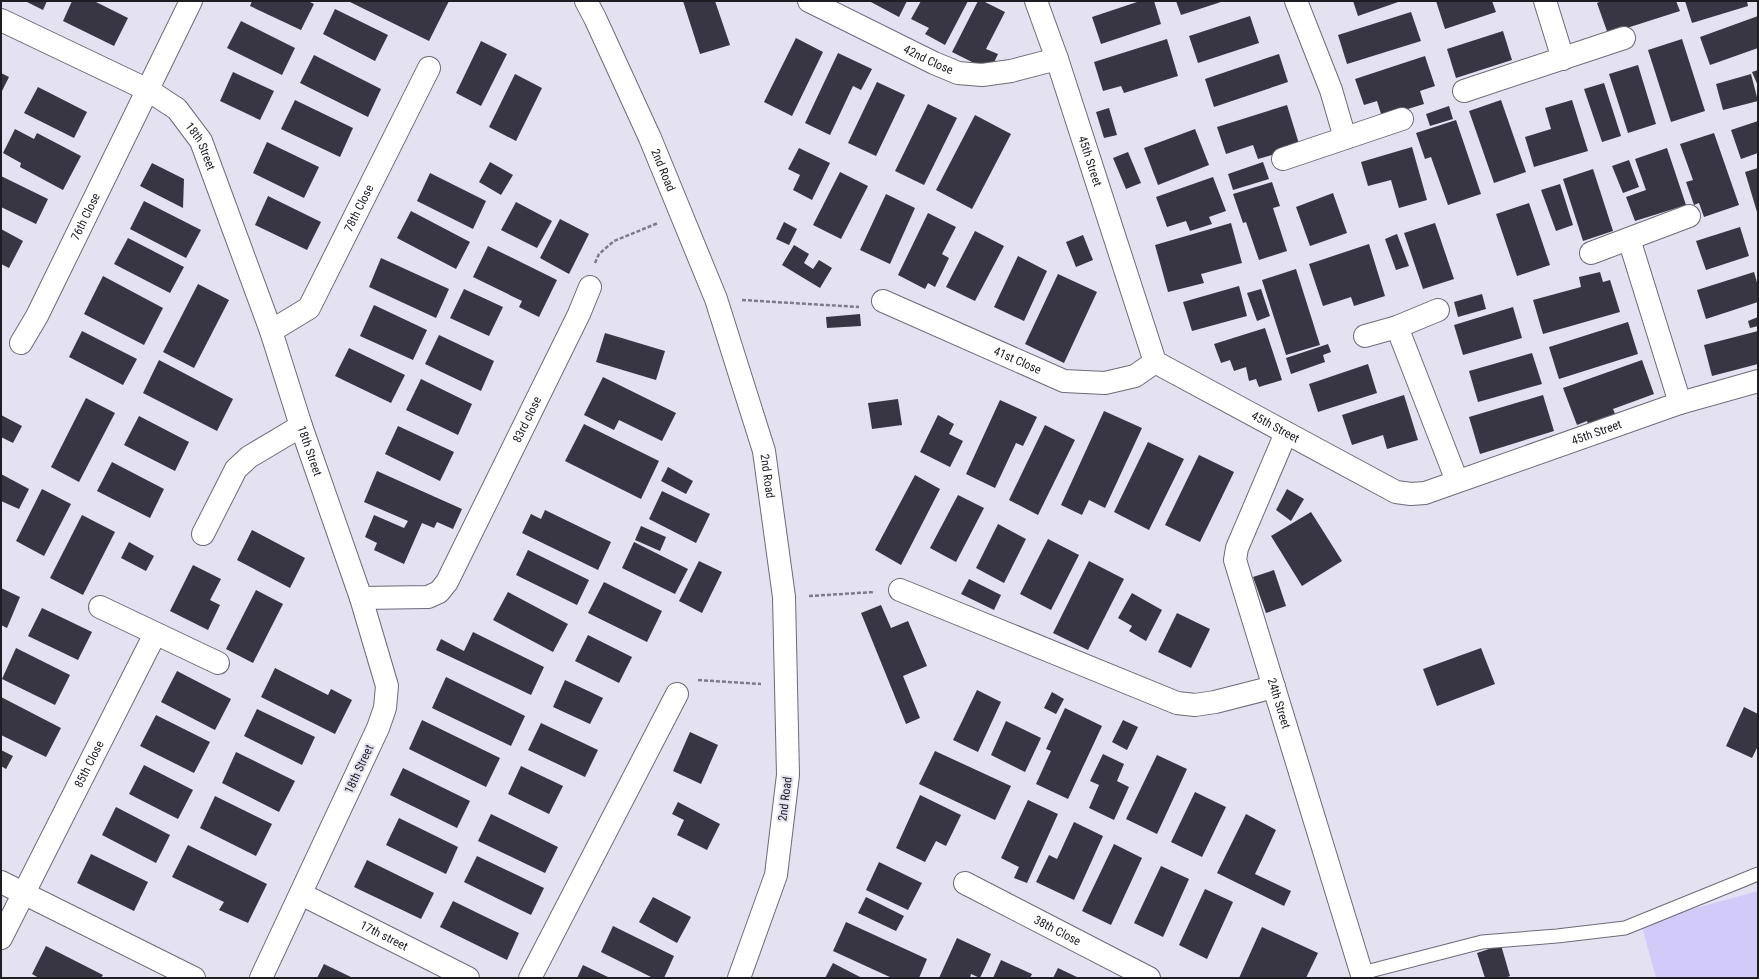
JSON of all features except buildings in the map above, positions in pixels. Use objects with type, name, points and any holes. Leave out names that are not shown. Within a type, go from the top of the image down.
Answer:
[{"type":"street","name":"76th Close","points":[[21,343],[40,309],[191,1]]},
{"type":"street","name":"2nd Road","points":[[586,1],[650,138],[716,299],[764,451],[784,597],[788,775],[776,875],[740,978]]},
{"type":"street","name":"42nd Close","points":[[809,1],[934,63],[958,73],[982,75],[1011,71],[1057,59]]},
{"type":"street","name":"45th Street","points":[[1036,1],[1057,59],[1155,362],[1396,492],[1411,494],[1425,493],[1680,403],[1758,381]]},
{"type":"street","points":[[1296,1],[1331,90],[1345,138]]},
{"type":"street","points":[[1545,1],[1563,59]]},
{"type":"street","name":"18th Street","points":[[1,20],[148,90],[177,109],[201,141],[271,330],[301,426],[361,598],[387,686],[385,708],[378,728],[262,978]]},
{"type":"street","points":[[1464,91],[1624,38]]},
{"type":"street","name":"78th Close","points":[[271,330],[309,308],[429,68]]},
{"type":"street","points":[[1283,159],[1402,119]]},
{"type":"street","points":[[1591,253],[1689,216]]},
{"type":"street","points":[[1629,239],[1680,403]]},
{"type":"street","name":"83rd close","points":[[361,598],[428,597],[438,592],[447,582],[575,321],[590,287]]},
{"type":"street","name":"41st Close","points":[[882,300],[1064,381],[1105,383],[1135,376],[1155,362]]},
{"type":"street","points":[[1365,336],[1397,327],[1438,310]]},
{"type":"street","points":[[1397,327],[1457,481]]},
{"type":"street","points":[[203,534],[236,469],[249,457],[301,426]]},
{"type":"street","name":"24th Street","points":[[1286,433],[1236,548],[1235,560],[1363,976]]},
{"type":"street","points":[[900,590],[1177,704],[1195,705],[1215,702],[1274,688]]},
{"type":"street","points":[[100,607],[218,663]]},
{"type":"street","name":"85th Close","points":[[1,938],[155,634]]},
{"type":"street","points":[[530,978],[677,694]]},
{"type":"street","points":[[1,882],[194,978]]},
{"type":"street","name":"38th Close","points":[[965,883],[1149,978]]},
{"type":"street","name":"17th street","points":[[301,894],[468,978]]},
{"type":"lane","points":[[1363,976],[1482,942],[1625,928],[1758,874]]},
{"type":"path","points":[[590,287],[593,268],[599,254],[614,242],[681,213]]},
{"type":"path","points":[[716,299],[857,307],[882,300]]},
{"type":"path","points":[[784,597],[900,590]]},
{"type":"path","points":[[677,694],[686,683],[693,680],[702,679],[787,686]]},
{"type":"shaded area","points":[[1758,891],[1758,978],[1656,978],[1641,923]]}]
